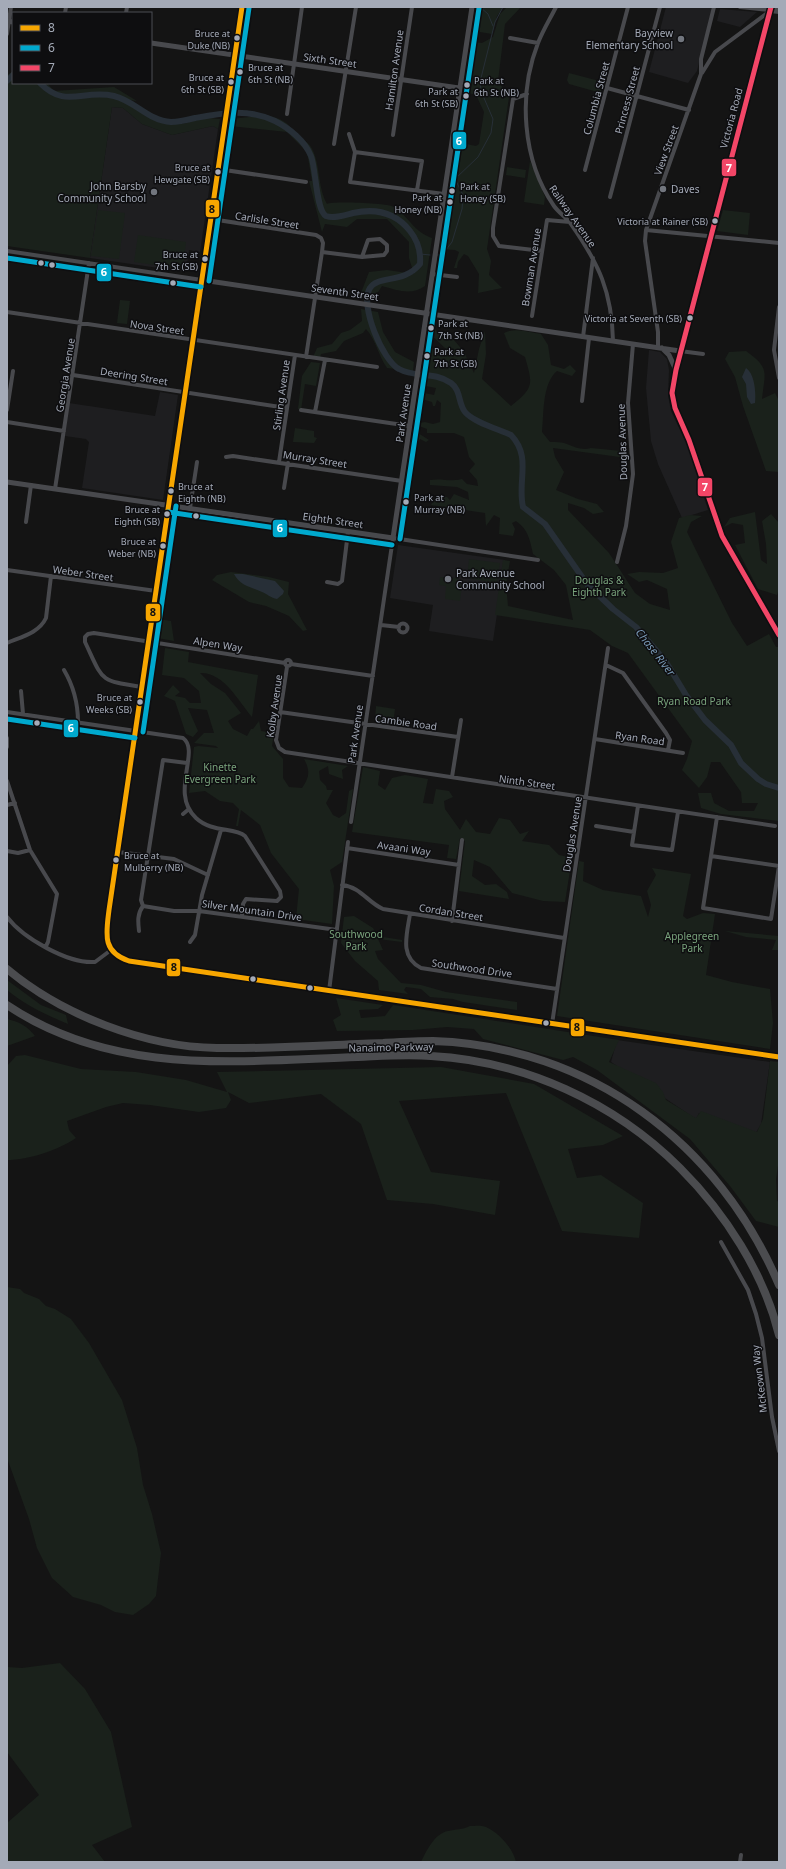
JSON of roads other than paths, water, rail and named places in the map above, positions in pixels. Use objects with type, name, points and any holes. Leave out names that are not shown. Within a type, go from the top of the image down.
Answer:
[{"type":"highway","name":"Nanaimo Parkway","points":[[7,969],[28,987],[67,1009],[101,1023],[164,1042],[216,1048],[432,1041],[484,1046],[515,1052],[578,1074],[646,1113],[706,1167],[733,1202],[752,1233],[779,1286]]},
{"type":"highway","name":"Nanaimo Parkway","points":[[7,1006],[42,1025],[80,1041],[140,1057],[208,1063],[431,1056],[502,1067],[538,1078],[557,1086],[608,1111],[637,1130],[666,1154],[695,1183],[716,1208],[745,1253],[762,1287],[776,1322],[779,1335]]},
{"type":"main road","points":[[770,9],[779,11]]},
{"type":"street","points":[[7,34],[11,7]]},
{"type":"street","points":[[242,7],[107,930],[108,944],[111,950],[118,956],[129,961],[779,1057]]},
{"type":"street","points":[[287,114],[302,7]]},
{"type":"street","points":[[334,144],[356,7]]},
{"type":"street","name":"Hamilton Avenue","points":[[393,135],[412,7]]},
{"type":"street","name":"Park Avenue","points":[[351,822],[472,7]]},
{"type":"street","name":"Railway Avenue","points":[[556,7],[538,43],[527,94],[530,152],[535,169],[543,187],[555,207],[570,222],[593,258],[603,278],[609,299],[613,342]]},
{"type":"street","name":"Columbia Street","points":[[585,170],[628,7]]},
{"type":"street","name":"Princess Street","points":[[610,197],[660,7]]},
{"type":"street","name":"View Street","points":[[660,348],[645,241],[646,230],[701,74],[701,58],[714,7]]},
{"type":"street","points":[[740,7],[770,9]]},
{"type":"street","points":[[701,74],[715,52],[770,9]]},
{"type":"street","name":"Victoria Road","points":[[770,9],[680,351],[672,393],[675,408],[689,440],[722,536],[779,635]]},
{"type":"street","points":[[510,38],[538,43]]},
{"type":"street","name":"Sixth Street","points":[[152,43],[459,88]]},
{"type":"street","points":[[607,88],[689,110]]},
{"type":"street","points":[[527,94],[513,99],[493,228],[495,242],[499,246],[542,251]]},
{"type":"street","points":[[349,134],[355,152],[350,182],[444,194]]},
{"type":"street","points":[[355,152],[422,161],[417,190]]},
{"type":"street","points":[[218,169],[306,182]]},
{"type":"street","name":"Carlisle Street","points":[[210,219],[316,235],[321,238]]},
{"type":"street","name":"Bowman Avenue","points":[[532,316],[547,220],[570,222]]},
{"type":"street","points":[[646,230],[779,243]]},
{"type":"street","name":"Stirling Avenue","points":[[306,357],[322,252],[323,243],[321,238]]},
{"type":"street","points":[[322,252],[362,257],[384,256],[388,251],[387,245],[380,239],[368,240],[362,257]]},
{"type":"street","name":"Seventh Street","points":[[7,251],[680,351]]},
{"type":"street","points":[[583,337],[593,258]]},
{"type":"street","name":"Georgia Avenue","points":[[55,489],[89,263]]},
{"type":"street","points":[[432,274],[457,277]]},
{"type":"street","points":[[779,307],[774,350],[778,360],[779,378]]},
{"type":"street","name":"Nova Street","points":[[7,312],[377,367]]},
{"type":"street","points":[[582,401],[589,338]]},
{"type":"street","name":"Douglas Avenue","points":[[617,562],[626,526],[633,474],[628,403],[633,344]]},
{"type":"street","points":[[660,348],[674,363],[676,370]]},
{"type":"street","points":[[680,351],[703,354]]},
{"type":"street","name":"Stirling Avenue","points":[[279,462],[295,355]]},
{"type":"street","points":[[315,412],[325,360]]},
{"type":"street","points":[[7,410],[14,371]]},
{"type":"street","name":"Deering Street","points":[[73,375],[287,408]]},
{"type":"street","points":[[301,410],[410,426]]},
{"type":"street","points":[[7,422],[64,431]]},
{"type":"street","name":"Murray Street","points":[[226,457],[233,456],[279,462],[402,481]]},
{"type":"street","points":[[190,508],[197,462]]},
{"type":"street","points":[[284,488],[288,464]]},
{"type":"street","name":"Eighth Street","points":[[7,482],[538,560]]},
{"type":"street","points":[[26,522],[31,485]]},
{"type":"street","points":[[327,582],[338,584],[341,581],[348,532]]},
{"type":"street","name":"Weber Street","points":[[7,570],[156,591]]},
{"type":"street","points":[[7,643],[38,630],[43,624],[46,618],[51,576]]},
{"type":"street","points":[[381,625],[399,627]]},
{"type":"street","name":"Alpen Way","points":[[142,687],[111,682],[100,675],[85,637],[88,634],[94,633],[373,676]]},
{"type":"street","name":"Douglas Avenue","points":[[552,1024],[608,648]]},
{"type":"street","name":"Kolby Avenue","points":[[279,748],[276,740],[288,664]]},
{"type":"street","points":[[606,665],[623,673],[666,733],[670,740],[668,750]]},
{"type":"street","points":[[64,670],[75,692],[78,703],[78,722]]},
{"type":"street","points":[[21,691],[23,714]]},
{"type":"street","points":[[7,712],[183,738],[188,741],[190,747],[184,787],[185,799],[189,809],[196,819],[208,826],[221,830],[242,833],[281,894],[280,899],[274,902],[246,899],[243,904],[242,917]]},
{"type":"street","name":"Cambie Road","points":[[280,712],[458,737]]},
{"type":"street","points":[[452,777],[461,720]]},
{"type":"street","points":[[7,738],[7,747]]},
{"type":"street","name":"Ryan Road","points":[[595,739],[683,753]]},
{"type":"street","name":"Ninth Street","points":[[279,748],[285,752],[586,799],[775,826]]},
{"type":"street","points":[[139,931],[139,911],[143,906],[141,900],[163,760],[187,763]]},
{"type":"street","points":[[7,781],[30,850],[56,894],[48,942],[46,946]]},
{"type":"street","points":[[7,805],[15,803]]},
{"type":"street","points":[[638,806],[632,845],[672,850],[678,812]]},
{"type":"street","points":[[183,814],[189,809]]},
{"type":"street","points":[[711,856],[779,866],[771,919],[703,908],[711,856],[718,818]]},
{"type":"street","points":[[596,826],[634,832]]},
{"type":"street","points":[[190,942],[195,935],[208,875],[221,830]]},
{"type":"street","points":[[452,921],[462,840]]},
{"type":"street","points":[[329,991],[348,842]]},
{"type":"street","name":"Avaani Way","points":[[347,848],[459,865]]},
{"type":"street","points":[[7,851],[18,853],[30,850]]},
{"type":"street","points":[[118,852],[174,859],[208,875]]},
{"type":"street","name":"Cordan Street","points":[[342,885],[354,887],[362,892],[376,906],[383,909],[564,938]]},
{"type":"street","name":"Silver Mountain Drive","points":[[143,906],[174,911],[200,911],[337,930]]},
{"type":"street","name":"Southwood Drive","points":[[410,914],[406,952],[409,959],[421,968],[557,989]]},
{"type":"street","points":[[7,917],[20,931],[67,958],[90,962],[99,960],[111,950]]},
{"type":"street","name":"McKeown Way","points":[[721,1242],[748,1290],[756,1314],[762,1338],[772,1418],[779,1451]]},
{"type":"street","points":[[740,1862],[741,1855]]},
{"type":"waterway","points":[[480,7],[488,14],[493,26]]},
{"type":"waterway","points":[[437,255],[442,255],[452,242],[462,209],[463,195],[456,178],[478,157],[491,133],[493,119],[481,91],[480,82],[495,22],[503,7]]},
{"type":"waterway","name":"Chase River","points":[[7,81],[12,76]]},
{"type":"waterway","name":"Chase River","points":[[41,84],[49,91],[66,97],[103,94],[114,96],[129,102],[149,115],[163,121],[180,121],[225,113],[245,113],[265,117],[275,121],[291,131],[305,145],[313,162],[320,206],[326,216],[336,217],[370,211],[385,213],[392,216],[404,225],[417,242],[420,255],[420,264],[407,274],[374,284],[370,288],[367,296],[370,319],[374,332],[386,355],[393,364],[405,372],[445,379],[456,389],[461,405],[469,416],[511,435],[521,452],[523,470],[523,507],[545,524],[587,584],[613,609],[636,627],[666,662],[686,695],[705,720],[731,745],[741,763],[758,779],[766,784],[779,788]]},
{"type":"waterway","points":[[420,254],[430,255]]},
{"type":"place","name":"Bruce at Duke (NB)","points":[[237,38]]},
{"type":"place","name":"Bayview Elementary School","points":[[681,39]]},
{"type":"place","name":"Bruce at 6th St (NB)","points":[[240,72]]},
{"type":"place","name":"Bruce at 6th St (SB)","points":[[231,82]]},
{"type":"place","name":"Park at 6th St (NB)","points":[[467,85]]},
{"type":"place","name":"Park at 6th St (SB)","points":[[466,96]]},
{"type":"place","name":"Bruce at Hewgate (SB)","points":[[218,172]]},
{"type":"place","name":"Daves","points":[[663,189]]},
{"type":"place","name":"Park at Honey (SB)","points":[[452,191]]},
{"type":"place","name":"John Barsby Community School","points":[[154,192]]},
{"type":"place","name":"Park at Honey (NB)","points":[[450,202]]},
{"type":"place","name":"Victoria at Rainer (SB)","points":[[715,221]]},
{"type":"place","name":"Bruce at 7th St (SB)","points":[[205,259]]},
{"type":"place","name":"Victoria at Seventh (SB)","points":[[690,318]]},
{"type":"place","name":"Park at 7th St (NB)","points":[[431,328]]},
{"type":"place","name":"Park at 7th St (SB)","points":[[427,356]]},
{"type":"place","name":"Bruce at Eighth (NB)","points":[[171,491]]},
{"type":"place","name":"Park at Murray (NB)","points":[[406,502]]},
{"type":"place","name":"Bruce at Eighth (SB)","points":[[167,514]]},
{"type":"place","name":"Bruce at Weber (NB)","points":[[163,546]]},
{"type":"place","name":"Park Avenue Community School","points":[[448,579]]},
{"type":"place","name":"Bruce at Weeks (SB)","points":[[140,702]]},
{"type":"place","name":"Bruce at Mulberry (NB)","points":[[116,860]]},
{"type":"park label","name":"Douglas & Eighth Park","points":[[599,586]]},
{"type":"park label","name":"Ryan Road Park","points":[[694,701]]},
{"type":"park label","name":"Kinette Evergreen Park","points":[[220,772]]},
{"type":"park label","name":"Southwood Park","points":[[356,940]]},
{"type":"park label","name":"Applegreen Park","points":[[692,942]]}]
